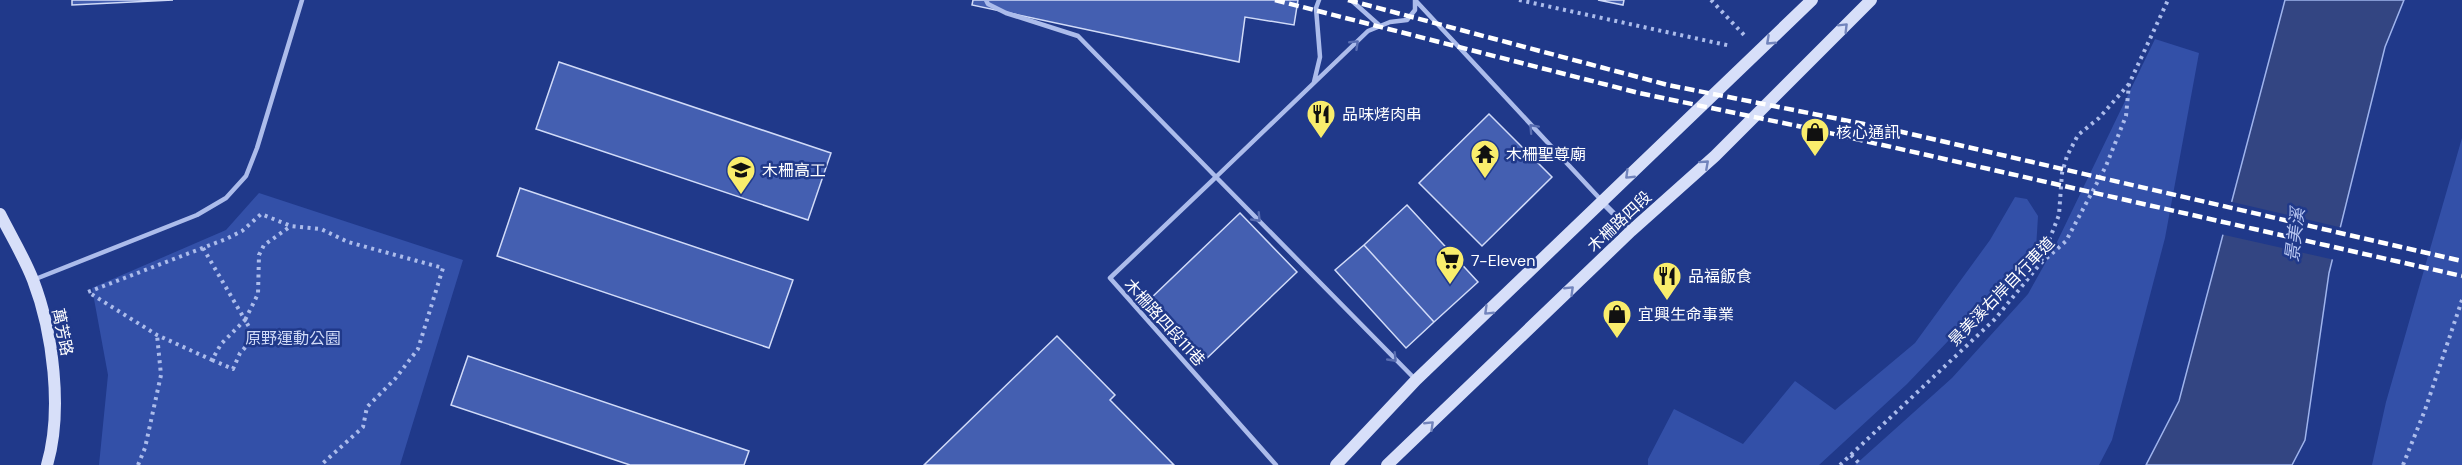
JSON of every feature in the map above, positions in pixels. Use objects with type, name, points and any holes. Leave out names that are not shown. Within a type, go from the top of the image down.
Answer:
[{"type":"main road","name":"木柵路四段","points":[[1336,465],[1416,380],[1812,0]]},
{"type":"main road","name":"木柵路四段","points":[[1388,465],[1631,231],[1715,156],[1868,1]]},
{"type":"main road","name":"萬芳路","points":[[0,214],[33,280],[53,360],[55,412],[47,465]]},
{"type":"street","points":[[1602,201],[1631,231]]},
{"type":"lane","points":[[33,280],[197,214],[226,198],[246,176],[257,148],[302,0]]},
{"type":"lane","points":[[1313,84],[1320,57],[1316,8],[1319,0]]},
{"type":"lane","points":[[1351,0],[1379,25]]},
{"type":"lane","points":[[1216,177],[1368,31],[1379,25],[1407,20],[1415,10],[1415,0]]},
{"type":"lane","points":[[1415,0],[1602,201]]},
{"type":"lane","points":[[987,2],[1006,13],[1078,36],[1416,380]]},
{"type":"lane","name":"木柵路四段111巷","points":[[1216,177],[1110,278],[1276,465]]},
{"type":"path","points":[[1520,0],[1758,51]]},
{"type":"path","points":[[1711,0],[1758,51]]},
{"type":"path","name":"景美溪右岸自行車道","points":[[1840,465],[1995,319],[2040,264],[2066,241],[2106,166],[2126,116],[2129,84],[2168,0]]},
{"type":"path","points":[[2040,264],[2060,214],[2062,173],[2067,156],[2078,135],[2099,118],[2129,84]]},
{"type":"path","points":[[203,249],[255,337],[240,353],[233,369],[157,335],[88,292],[203,249],[242,231],[261,214],[291,226],[321,229],[348,242],[443,268],[418,349],[395,379],[367,406],[363,428],[321,465]]},
{"type":"path","points":[[213,360],[221,344],[244,320],[258,294],[260,255],[264,245],[291,226]]},
{"type":"path","points":[[2403,465],[2426,410],[2462,300]]},
{"type":"path","points":[[138,465],[145,448],[161,375],[157,335]]},
{"type":"path","points":[[1851,455],[1860,465]]},
{"type":"green space","points":[[2155,39],[2199,53],[2165,238],[2112,440],[2099,465],[1855,465],[1952,378],[2028,294],[2056,244]]},
{"type":"green space","points":[[2462,138],[2462,465],[2372,465],[2386,402]]},
{"type":"green space","name":"原野運動公園","points":[[259,193],[463,260],[400,465],[99,465],[108,375],[92,288],[226,230]]},
{"type":"green space","points":[[2015,197],[2027,199],[2038,216],[2036,249],[1907,384],[1819,465],[1648,465],[1648,459],[1674,409],[1743,444],[1795,381],[1835,410],[1915,343],[1990,240]]},
{"type":"water","name":"景美溪","points":[[2285,0],[2404,0],[2385,47],[2329,273],[2305,440],[2292,465],[2146,465],[2179,401]]},
{"type":"pier","points":[[2228,201],[2343,228],[2335,260],[2220,234]]},
{"type":"building","points":[[72,0],[173,0],[72,5]]},
{"type":"building","points":[[973,0],[1298,0],[1294,25],[1245,17],[1239,62],[972,5]]},
{"type":"building","points":[[1598,0],[1624,0],[1623,5]]},
{"type":"building","points":[[559,62],[831,153],[808,220],[536,129]]},
{"type":"building","name":"木柵聖尊廟","points":[[1489,114],[1552,177],[1482,246],[1419,183]]},
{"type":"building","points":[[520,188],[793,280],[769,348],[497,256]]},
{"type":"building","points":[[1407,205],[1478,282],[1434,322],[1364,245]]},
{"type":"building","points":[[1240,213],[1297,272],[1205,360],[1148,301]]},
{"type":"building","points":[[1364,245],[1434,322],[1406,348],[1335,270]]},
{"type":"building","points":[[1057,336],[1115,395],[1110,400],[1174,465],[924,465]]},
{"type":"building","points":[[468,356],[749,451],[744,465],[630,465],[451,405]]},
{"type":"railway","points":[[1275,0],[1639,93],[1812,129],[2462,276]]},
{"type":"railway","points":[[1348,0],[1668,85],[1889,129],[2462,261]]},
{"type":"place","name":"品味烤肉串","points":[[1321,140]]},
{"type":"place","name":"核心通訊","points":[[1815,158]]},
{"type":"place","name":"木柵聖尊廟","points":[[1485,180]]},
{"type":"place","name":"木柵高工","points":[[741,196]]},
{"type":"place","name":"7-Eleven","points":[[1450,286]]},
{"type":"place","name":"品福飯食","points":[[1667,302]]},
{"type":"place","name":"宜興生命事業","points":[[1617,340]]}]
